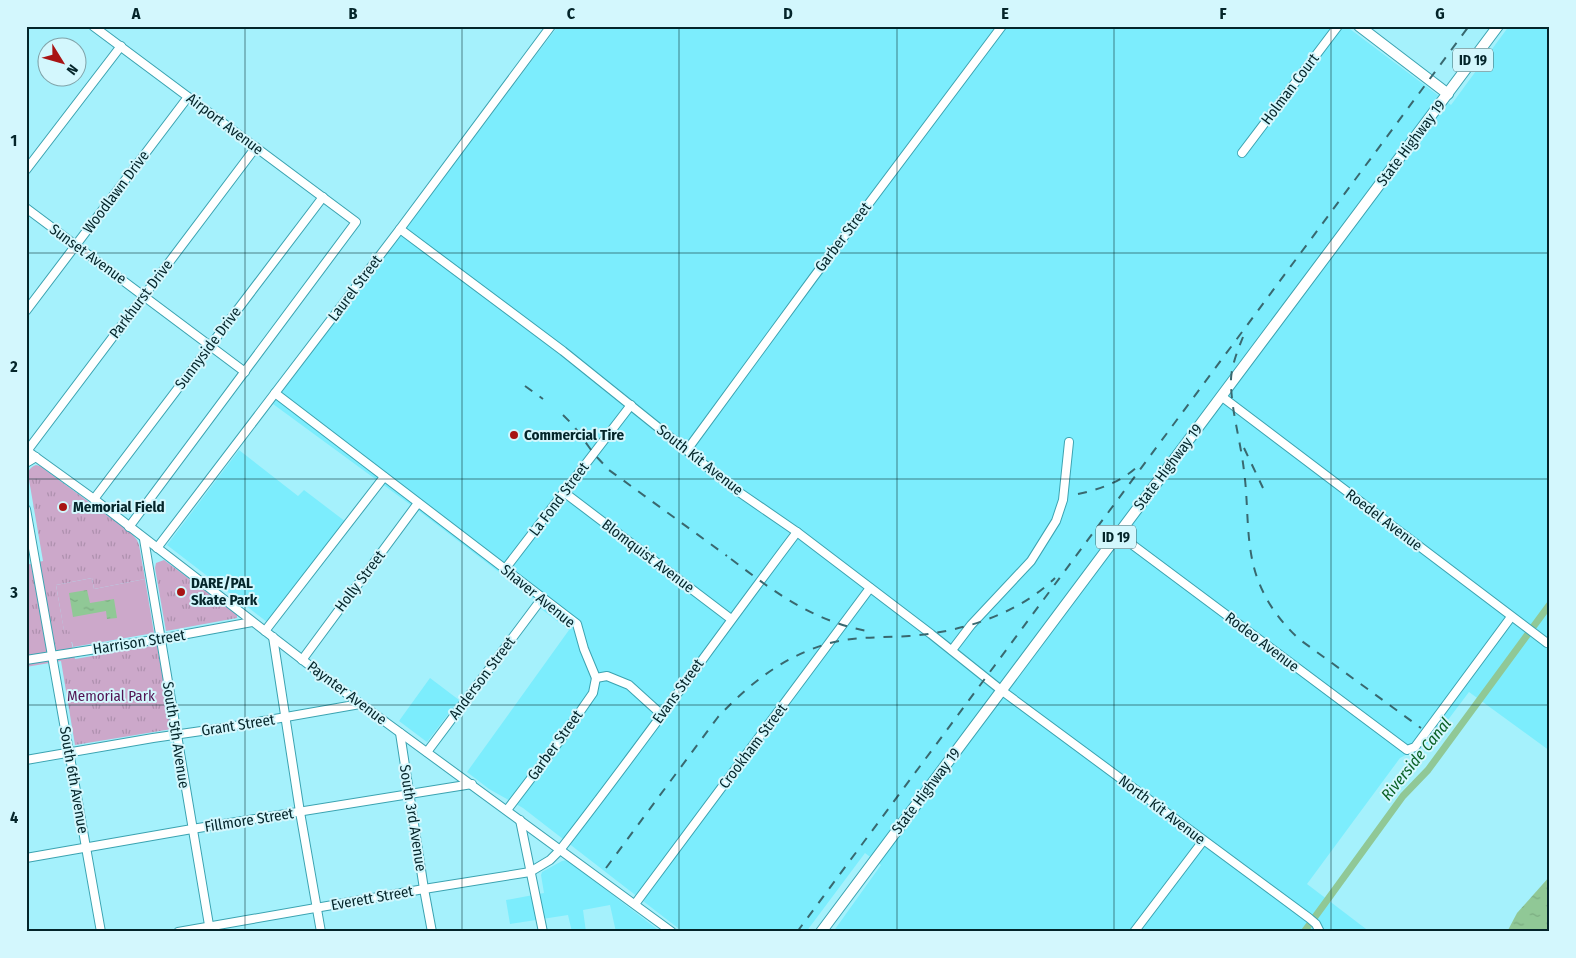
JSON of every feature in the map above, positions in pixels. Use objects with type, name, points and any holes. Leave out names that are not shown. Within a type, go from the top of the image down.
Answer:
[{"type":"main road","points":[[1358,26],[1448,94]]},
{"type":"main road","name":"State Highway 19","points":[[821,932],[1498,26]]},
{"type":"street","name":"Airport Avenue","points":[[94,26],[356,222],[245,372]]},
{"type":"street","name":"Laurel Street","points":[[157,548],[400,229],[551,26]]},
{"type":"street","name":"Garber Street","points":[[686,450],[1002,26]]},
{"type":"street","name":"Holman Court","points":[[1242,152],[1338,26]]},
{"type":"street","points":[[26,170],[121,46]]},
{"type":"street","name":"Woodlawn Drive","points":[[26,311],[188,97]]},
{"type":"street","name":"Parkhurst Drive","points":[[27,450],[256,147]]},
{"type":"street","name":"Sunnyside Drive","points":[[94,499],[323,197]]},
{"type":"street","name":"Sunset Avenue","points":[[26,208],[245,372]]},
{"type":"street","name":"South Kit Avenue","points":[[400,229],[563,351],[736,490],[797,532],[952,650],[1001,690]]},
{"type":"street","points":[[129,527],[245,372]]},
{"type":"street","points":[[275,394],[418,503]]},
{"type":"street","name":"Roedel Avenue","points":[[1221,396],[1547,643]]},
{"type":"street","name":"La Fond Street","points":[[505,569],[631,405]]},
{"type":"street","points":[[952,650],[971,626],[1031,561],[1056,521],[1063,500],[1070,442]]},
{"type":"street","name":"Paynter Avenue","points":[[27,450],[94,499],[360,704],[635,904],[668,931]]},
{"type":"street","points":[[26,463],[36,457]]},
{"type":"street","points":[[265,631],[384,477]]},
{"type":"street","name":"Blomquist Avenue","points":[[565,492],[731,619]]},
{"type":"street","name":"Shaver Avenue","points":[[418,503],[577,624],[584,649],[596,678]]},
{"type":"street","name":"Holly Street","points":[[302,660],[418,503]]},
{"type":"street","name":"South 6th Avenue","points":[[26,509],[30,556],[52,655],[101,932]]},
{"type":"street","name":"Evans Street","points":[[560,850],[615,779],[731,619],[797,532]]},
{"type":"street","name":"Rodeo Avenue","points":[[1118,534],[1407,750],[1415,747],[1511,617]]},
{"type":"street","name":"South 5th Avenue","points":[[144,538],[209,929]]},
{"type":"street","name":"Crookham Street","points":[[635,904],[870,588]]},
{"type":"street","name":"Anderson Street","points":[[427,752],[536,605]]},
{"type":"street","name":"Harrison Street","points":[[26,660],[160,639],[252,622]]},
{"type":"street","points":[[273,637],[321,932]]},
{"type":"street","points":[[596,678],[607,676],[629,685],[661,714]]},
{"type":"street","name":"Garber Street","points":[[506,810],[561,739],[593,693],[596,678]]},
{"type":"street","name":"North Kit Avenue","points":[[1001,690],[1309,918],[1319,929]]},
{"type":"street","name":"Grant Street","points":[[26,760],[360,704]]},
{"type":"street","name":"South 3rd Avenue","points":[[400,733],[432,932]]},
{"type":"street","name":"Fillmore Street","points":[[26,858],[472,784]]},
{"type":"street","points":[[520,820],[543,932]]},
{"type":"street","points":[[1134,932],[1203,841]]},
{"type":"street","name":"Everett Street","points":[[178,932],[209,929],[316,908],[530,872],[550,860],[560,850]]},
{"type":"shaded area","points":[[558,26],[1346,26],[1451,105],[1509,26],[1550,26],[1550,751],[1469,692],[1432,741],[1400,758],[1307,884],[1370,932],[833,932],[881,865],[865,853],[806,932],[683,932],[523,808],[489,789],[467,772],[569,630],[540,608],[542,605],[419,511],[273,404]]},
{"type":"shaded area","points":[[239,450],[298,496],[304,490],[346,522],[267,622],[167,545]]},
{"type":"shaded area","points":[[430,678],[459,700],[427,742],[399,721]]},
{"type":"shaded area","points":[[567,860],[657,929],[658,932],[616,932],[610,905],[583,910],[586,932],[572,932],[568,915],[510,924],[506,900],[544,893],[542,872]]},
{"type":"green space","name":"Memorial Park","points":[[36,465],[40,466],[130,532],[137,540],[145,579],[94,589],[92,578],[56,585],[64,630],[69,630],[75,659],[157,645],[172,729],[75,745],[61,661],[26,667],[26,565],[43,561],[28,474],[31,468]]},
{"type":"green space","points":[[164,560],[237,614],[237,618],[166,631],[155,568],[156,563]]},
{"type":"green space","points":[[92,578],[94,589],[145,579],[154,633],[73,647],[72,642],[70,642],[64,631],[56,585]]},
{"type":"water","points":[[87,590],[90,603],[114,599],[117,618],[107,619],[106,611],[73,617],[69,593]]},
{"type":"water","points":[[1550,876],[1550,932],[1507,932],[1517,913]]},
{"type":"waterway","name":"Riverside Canal","points":[[1304,932],[1403,796],[1428,770],[1550,604]]},
{"type":"railway","points":[[797,932],[1469,26]]},
{"type":"railway","points":[[1243,337],[1233,367],[1231,379],[1232,396],[1246,485],[1251,554],[1262,589],[1275,612],[1299,639],[1421,728]]},
{"type":"railway","points":[[525,386],[543,399]]},
{"type":"railway","points":[[563,415],[609,470],[727,556]]},
{"type":"railway","points":[[1244,448],[1263,488]]},
{"type":"railway","points":[[1078,494],[1110,484],[1138,466]]},
{"type":"railway","points":[[731,559],[764,584],[814,614],[872,632]]},
{"type":"railway","points":[[606,868],[718,717],[755,682],[769,672],[798,655],[830,643],[860,638],[929,634],[968,626],[1006,612],[1040,591],[1055,578]]},
{"type":"place","name":"Commercial Tire","points":[[514,435]]},
{"type":"place","name":"Memorial Field","points":[[63,507]]},
{"type":"place","name":"DARE/PAL Skate Park","points":[[181,592]]}]
